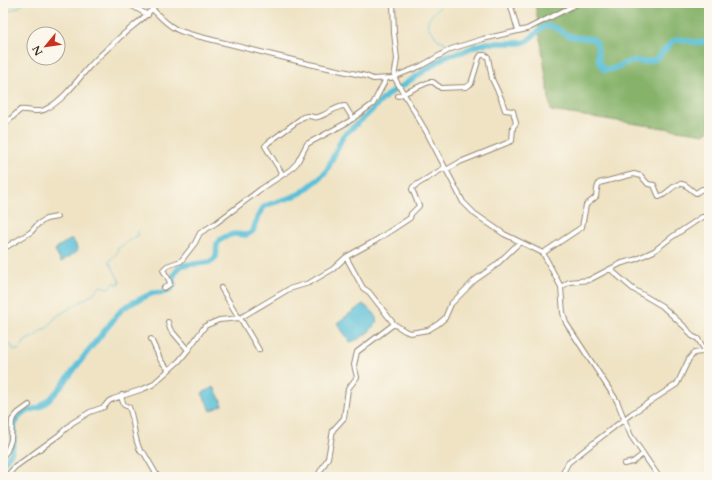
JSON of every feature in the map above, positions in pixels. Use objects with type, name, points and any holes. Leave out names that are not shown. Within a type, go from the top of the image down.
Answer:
[{"type":"street","points":[[127,3],[148,14]]},
{"type":"street","points":[[145,3],[165,22],[174,28],[189,34],[219,43],[366,76],[373,79],[394,77],[422,66],[451,49],[483,39],[527,29],[579,3]]},
{"type":"street","points":[[3,126],[20,110],[34,112],[50,106],[77,82],[118,38],[148,14],[157,3]]},
{"type":"street","points":[[393,3],[397,59],[394,77],[427,134],[463,202],[475,214],[504,234],[543,253],[562,287],[563,313],[566,323],[617,401],[631,436],[659,477]]},
{"type":"street","points":[[510,3],[518,31]]},
{"type":"street","points":[[4,477],[15,467],[59,435],[72,423],[90,412],[104,407],[109,401],[122,395],[143,390],[152,385],[188,350],[205,326],[219,320],[239,318],[289,289],[309,282],[333,269],[346,257],[375,242],[410,218],[419,206],[412,189],[413,187],[460,162],[512,141],[513,127],[516,123],[513,111],[505,110],[492,79],[488,57],[485,55],[481,55],[479,58],[471,84],[466,87],[441,88],[433,82],[429,82],[402,91],[398,96]]},
{"type":"street","points":[[164,288],[170,284],[163,270],[167,266],[181,261],[195,243],[200,233],[216,223],[279,176],[290,170],[297,163],[307,144],[353,119],[373,104],[386,78]]},
{"type":"street","points":[[279,176],[281,172],[265,146],[268,142],[303,117],[309,115],[318,118],[342,106],[345,106],[353,119]]},
{"type":"street","points":[[543,253],[582,227],[586,204],[596,197],[599,183],[634,174],[641,176],[648,184],[654,185],[659,197],[681,183],[684,183],[696,193],[702,189],[709,190]]},
{"type":"street","points":[[562,287],[569,282],[589,280],[622,263],[634,260],[654,251],[702,217],[709,216]]},
{"type":"street","points":[[3,249],[31,232],[38,224],[46,219],[57,217]]},
{"type":"street","points":[[346,257],[362,288],[369,292],[394,324],[404,331],[410,332],[428,330],[438,324],[445,318],[451,304],[475,280],[494,266],[520,242]]},
{"type":"street","points":[[610,269],[633,289],[662,306],[687,329],[692,336],[698,339],[708,352]]},
{"type":"street","points":[[221,288],[259,350]]},
{"type":"street","points":[[168,322],[170,329],[188,350]]},
{"type":"street","points":[[316,477],[328,458],[333,430],[344,418],[348,389],[357,377],[354,365],[357,352],[394,324]]},
{"type":"street","points":[[151,339],[161,361],[169,370]]},
{"type":"street","points":[[560,477],[568,463],[624,419],[676,384],[689,359],[694,353],[708,352]]},
{"type":"street","points":[[122,395],[121,398],[124,405],[129,407],[138,446],[141,452],[144,453],[158,477]]},
{"type":"street","points":[[3,456],[11,440],[12,420],[14,416],[29,405]]},
{"type":"street","points":[[624,464],[633,462],[643,454]]},
{"type":"green space","points":[[535,3],[709,3],[709,131],[704,134],[551,111]]},
{"type":"water","points":[[72,239],[78,251],[61,262],[55,251],[59,246]]},
{"type":"water","points":[[363,304],[375,314],[377,323],[365,335],[350,342],[337,323]]},
{"type":"water","points":[[214,387],[223,405],[211,411],[202,393]]},
{"type":"waterway","points":[[3,13],[19,7],[24,3]]},
{"type":"waterway","points":[[443,3],[430,17],[428,24],[429,28],[438,39],[445,42],[445,51]]},
{"type":"waterway","points":[[3,464],[11,453],[14,443],[14,426],[20,415],[40,407],[50,399],[122,309],[153,293],[166,292],[171,289],[174,284],[172,279],[181,266],[210,262],[216,257],[217,244],[220,240],[234,234],[247,235],[253,231],[257,218],[263,208],[267,205],[301,193],[320,178],[327,170],[343,136],[387,95],[446,56],[488,43],[521,43],[527,41],[543,27],[548,26],[556,28],[567,35],[593,39],[597,44],[599,62],[604,70],[613,69],[631,61],[648,62],[656,59],[673,41],[679,39],[699,43],[709,41]]},
{"type":"waterway","points":[[3,351],[8,343],[14,350],[19,350],[25,341],[37,335],[41,330],[47,328],[57,316],[93,294],[100,286],[108,288],[114,283],[119,284],[120,282],[109,261],[118,252],[117,249],[138,236],[138,231]]}]
